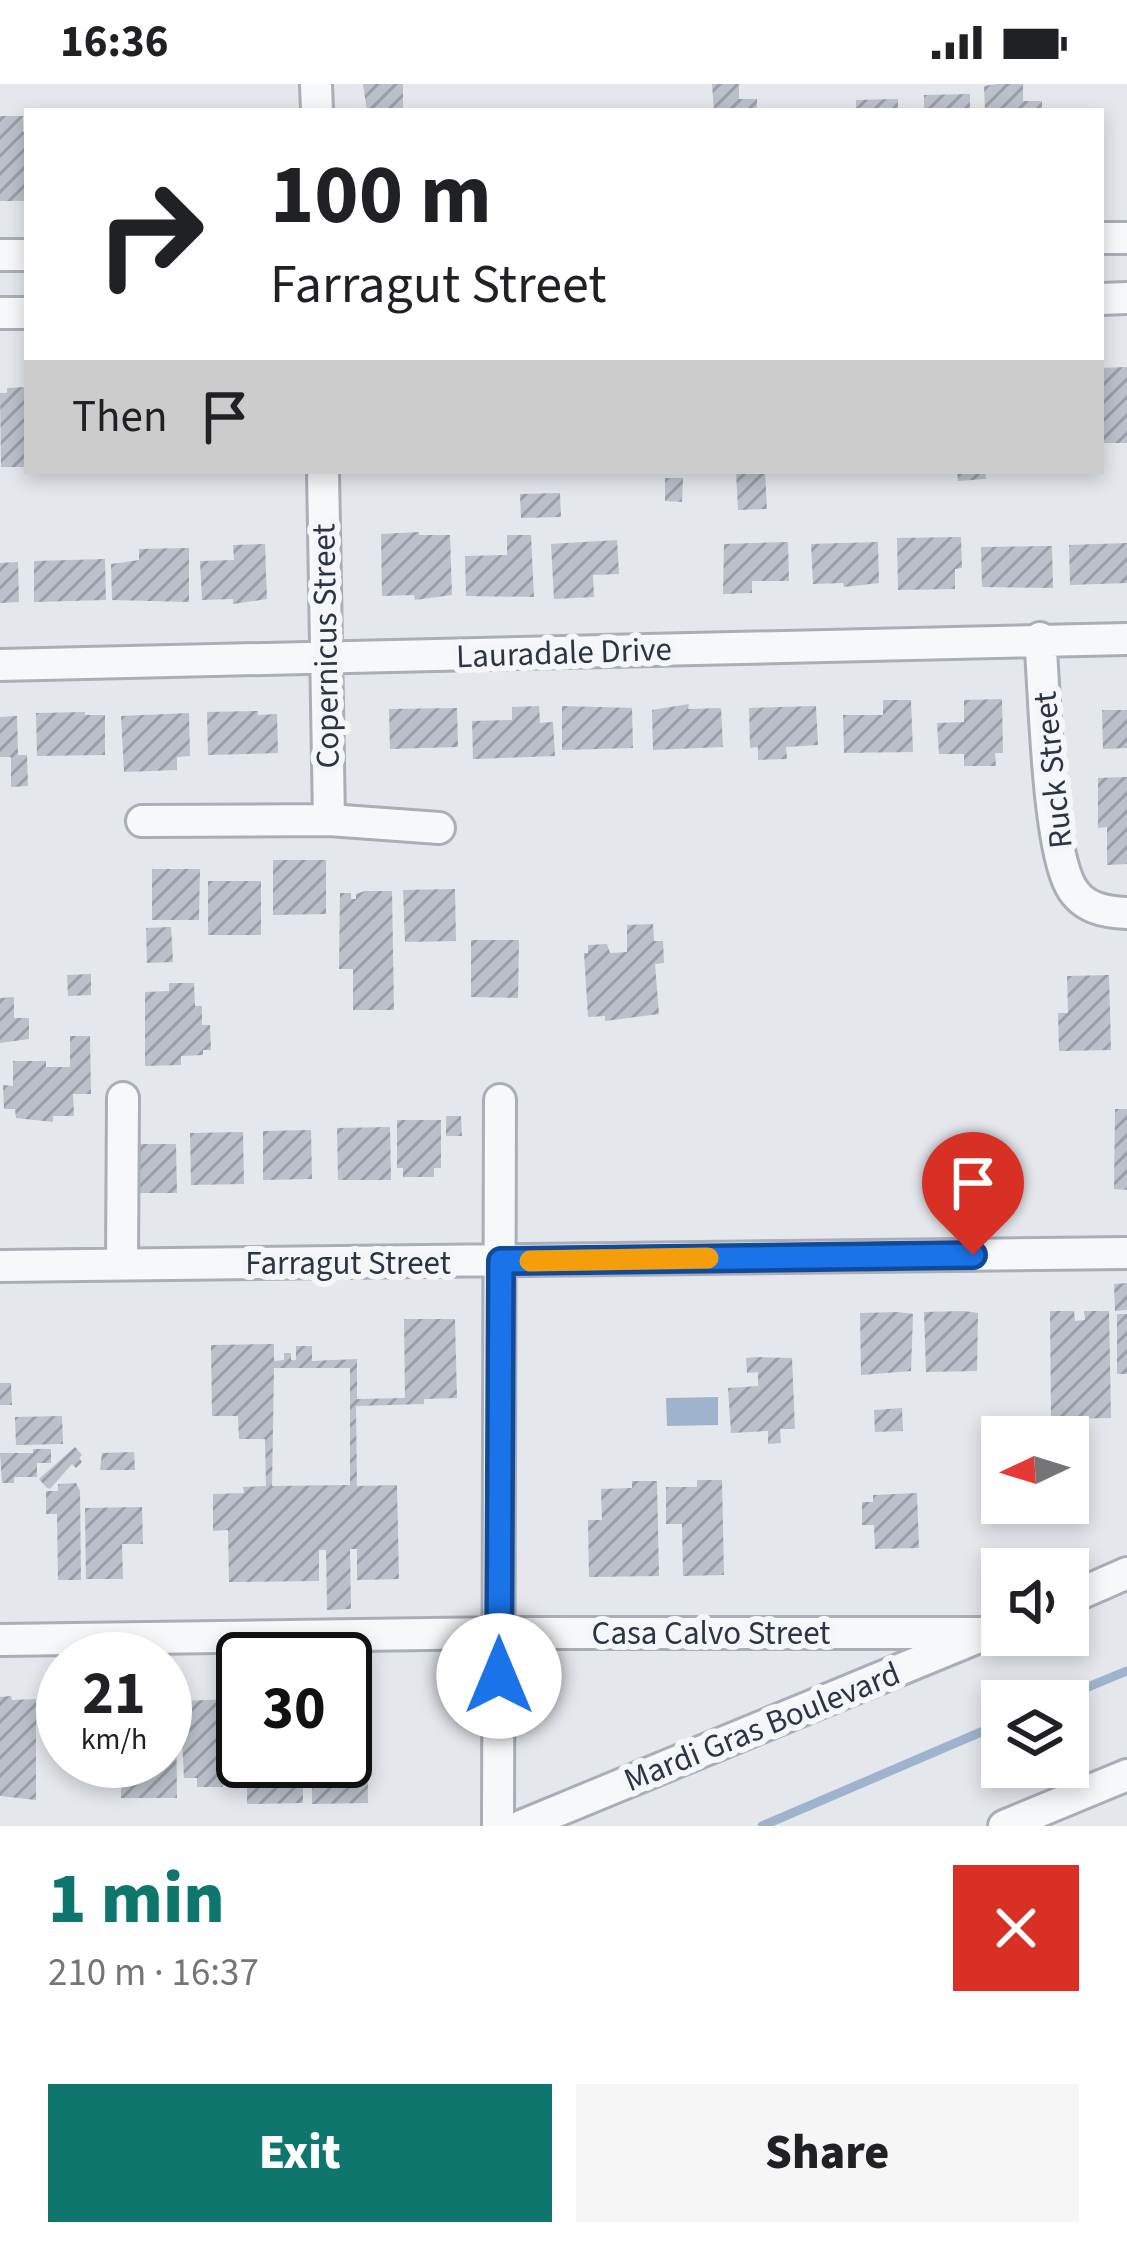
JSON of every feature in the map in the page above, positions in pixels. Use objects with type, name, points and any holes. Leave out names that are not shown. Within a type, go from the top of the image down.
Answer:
[{"type":"street","name":"Copernicus Street","points":[[323,474],[329,820]]},
{"type":"street","name":"Ruck Street","points":[[1040,638],[1055,815],[1066,874],[1079,898],[1104,911],[1127,913]]},
{"type":"street","name":"Lauradale Drive","points":[[0,665],[1127,639]]},
{"type":"street","points":[[142,821],[329,820],[440,828]]},
{"type":"street","points":[[122,1264],[123,1098]]},
{"type":"street","points":[[498,1826],[500,1100]]},
{"type":"street","name":"Farragut Street","points":[[0,1266],[1127,1253]]},
{"type":"street","points":[[1089,1590],[1127,1574]]},
{"type":"street","name":"Casa Calvo Street","points":[[0,1640],[981,1630]]},
{"type":"street","name":"Mardi Gras Boulevard","points":[[521,1826],[981,1636]]},
{"type":"street","points":[[1004,1826],[1127,1774]]},
{"type":"water","points":[[718,1397],[718,1425],[667,1426],[666,1398]]},
{"type":"building","points":[[363,84],[403,84],[403,108],[367,108]]},
{"type":"building","points":[[712,84],[739,84],[739,99],[757,99],[757,108],[714,108]]},
{"type":"building","points":[[1023,84],[1023,101],[1042,101],[1042,108],[985,108],[984,86]]},
{"type":"building","points":[[970,94],[970,108],[924,108],[924,95]]},
{"type":"building","points":[[898,99],[898,108],[856,108],[856,100]]},
{"type":"building","points":[[0,116],[23,116],[24,201],[0,201]]},
{"type":"building","points":[[1127,367],[1127,443],[1104,443],[1104,368]]},
{"type":"building","points":[[24,387],[24,467],[1,467],[0,393],[7,393],[7,388]]},
{"type":"building","points":[[736,474],[765,474],[767,509],[738,510]]},
{"type":"building","points":[[957,474],[985,474],[986,479],[958,481]]},
{"type":"building","points":[[665,478],[683,478],[682,502],[665,501]]},
{"type":"building","points":[[560,493],[561,517],[521,518],[520,494]]},
{"type":"building","points":[[381,534],[450,535],[452,595],[415,600],[414,595],[382,596]]},
{"type":"building","points":[[507,535],[531,535],[534,597],[466,596],[465,556],[507,555]]},
{"type":"building","points":[[961,537],[962,568],[955,569],[955,589],[898,590],[897,538]]},
{"type":"building","points":[[617,540],[619,574],[593,575],[594,597],[554,599],[551,544]]},
{"type":"building","points":[[788,542],[789,581],[752,581],[752,593],[723,594],[724,544]]},
{"type":"building","points":[[878,542],[879,583],[813,584],[811,544]]},
{"type":"building","points":[[1127,543],[1127,583],[1070,585],[1069,545]]},
{"type":"building","points":[[265,544],[267,599],[233,604],[233,599],[202,600],[200,561],[234,560],[233,545]]},
{"type":"building","points":[[1052,546],[1053,588],[982,587],[981,547]]},
{"type":"building","points":[[189,548],[189,602],[112,600],[111,564],[139,560],[139,549]]},
{"type":"building","points":[[105,559],[106,600],[34,602],[34,561]]},
{"type":"building","points":[[18,562],[19,602],[0,603],[0,563]]},
{"type":"building","points":[[1002,699],[1003,753],[995,753],[996,766],[964,766],[964,754],[939,754],[937,723],[964,722],[964,700]]},
{"type":"building","points":[[883,700],[911,700],[913,752],[844,753],[843,715],[883,715]]},
{"type":"building","points":[[689,704],[688,709],[721,708],[723,747],[653,750],[652,710]]},
{"type":"building","points":[[539,706],[540,723],[553,722],[555,756],[473,759],[472,721],[512,720],[512,707]]},
{"type":"building","points":[[562,706],[632,708],[633,748],[562,750]]},
{"type":"building","points":[[816,706],[818,745],[786,747],[787,759],[758,760],[758,747],[750,748],[749,708]]},
{"type":"building","points":[[457,708],[458,747],[390,749],[389,709]]},
{"type":"building","points":[[1102,710],[1127,710],[1127,748],[1103,749]]},
{"type":"building","points":[[258,711],[258,715],[277,714],[278,753],[208,755],[207,712]]},
{"type":"building","points":[[36,713],[105,715],[105,755],[37,756]]},
{"type":"building","points":[[189,713],[190,756],[177,757],[177,770],[124,772],[121,716]]},
{"type":"building","points":[[17,716],[18,755],[27,755],[28,786],[11,787],[11,757],[0,757],[0,717]]},
{"type":"building","points":[[1127,777],[1127,864],[1107,865],[1107,827],[1098,828],[1098,778]]},
{"type":"building","points":[[273,860],[326,860],[326,914],[273,915]]},
{"type":"building","points":[[152,869],[200,869],[199,920],[152,920]]},
{"type":"building","points":[[208,881],[261,881],[261,935],[208,935]]},
{"type":"building","points":[[455,889],[456,941],[405,942],[403,890]]},
{"type":"building","points":[[392,891],[394,1010],[353,1010],[353,969],[339,969],[340,893],[351,893],[351,899],[356,899],[356,894]]},
{"type":"building","points":[[653,924],[654,941],[663,941],[664,963],[655,964],[659,1014],[605,1021],[605,1016],[588,1017],[584,953],[588,945],[607,944],[610,953],[627,952],[627,925]]},
{"type":"building","points":[[171,927],[173,962],[147,963],[146,928]]},
{"type":"building","points":[[471,940],[519,940],[518,998],[471,997]]},
{"type":"building","points":[[91,974],[91,995],[68,996],[67,975]]},
{"type":"building","points":[[1109,975],[1111,1050],[1059,1051],[1058,1013],[1068,1013],[1067,976]]},
{"type":"building","points":[[169,983],[194,983],[202,1025],[210,1025],[211,1050],[181,1056],[181,1065],[145,1066],[145,992],[169,991]]},
{"type":"building","points":[[14,997],[14,1018],[29,1018],[29,1039],[0,1043],[0,998]]},
{"type":"building","points":[[70,1036],[90,1036],[91,1094],[73,1094],[74,1116],[53,1116],[53,1122],[16,1118],[15,1109],[4,1109],[3,1085],[13,1086],[13,1061],[70,1067]]},
{"type":"building","points":[[1115,1109],[1127,1109],[1127,1190],[1114,1189]]},
{"type":"building","points":[[446,1116],[461,1116],[462,1136],[446,1136]]},
{"type":"building","points":[[397,1120],[441,1120],[441,1168],[434,1168],[434,1177],[403,1177],[403,1168],[397,1168]]},
{"type":"building","points":[[390,1127],[391,1180],[338,1180],[337,1128]]},
{"type":"building","points":[[311,1130],[312,1179],[263,1180],[263,1131]]},
{"type":"building","points":[[243,1132],[244,1184],[191,1185],[190,1133]]},
{"type":"building","points":[[134,1144],[176,1144],[177,1193],[135,1193]]},
{"type":"building","points":[[1127,1283],[1127,1310],[1115,1311],[1114,1284]]},
{"type":"building","points":[[1050,1311],[1074,1311],[1075,1321],[1085,1320],[1084,1311],[1109,1311],[1111,1418],[1051,1416]]},
{"type":"building","points":[[924,1312],[978,1313],[977,1371],[926,1372]]},
{"type":"building","points":[[860,1313],[913,1314],[911,1371],[861,1375]]},
{"type":"building","points":[[1117,1314],[1127,1314],[1127,1374],[1117,1374]]},
{"type":"building","points":[[404,1319],[455,1319],[457,1398],[356,1406],[357,1486],[397,1485],[399,1579],[357,1580],[357,1549],[350,1549],[351,1609],[327,1610],[326,1550],[319,1550],[319,1581],[229,1582],[228,1530],[213,1531],[213,1494],[244,1493],[243,1487],[266,1486],[265,1439],[239,1439],[238,1416],[212,1416],[211,1345],[274,1344],[274,1361],[284,1360],[284,1353],[296,1360],[296,1346],[312,1346],[312,1361],[357,1359],[357,1399],[405,1398]],"holes":[[[274,1368],[350,1368],[350,1485],[272,1486]]]},
{"type":"building","points":[[746,1358],[792,1358],[795,1429],[780,1429],[781,1443],[768,1444],[768,1431],[731,1433],[728,1388],[758,1386],[758,1372],[747,1373]]},
{"type":"building","points":[[0,1383],[11,1383],[12,1405],[0,1405]]},
{"type":"building","points":[[902,1408],[903,1431],[875,1432],[874,1410]]},
{"type":"building","points":[[62,1416],[63,1444],[16,1445],[15,1417]]},
{"type":"building","points":[[75,1447],[82,1462],[76,1468],[72,1464],[50,1489],[46,1487],[39,1479]]},
{"type":"building","points":[[33,1449],[51,1449],[51,1463],[37,1463],[37,1477],[14,1477],[14,1483],[2,1483],[0,1453],[33,1453]]},
{"type":"building","points":[[134,1452],[135,1470],[100,1470],[102,1453]]},
{"type":"building","points":[[697,1480],[722,1480],[724,1575],[683,1576],[682,1524],[666,1524],[666,1487],[697,1487]]},
{"type":"building","points":[[632,1481],[657,1481],[659,1576],[589,1577],[588,1520],[602,1520],[601,1489],[632,1488]]},
{"type":"building","points":[[76,1483],[81,1580],[58,1580],[57,1514],[46,1514],[46,1491],[58,1491],[58,1484]]},
{"type":"building","points":[[917,1493],[919,1548],[875,1549],[874,1525],[862,1525],[862,1502],[873,1502],[873,1495]]},
{"type":"building","points":[[142,1507],[143,1544],[122,1544],[123,1579],[86,1579],[85,1508]]},
{"type":"building","points":[[0,1697],[36,1699],[36,1800],[0,1796]]},
{"type":"building","points":[[216,1700],[216,1787],[197,1787],[197,1778],[192,1778],[192,1701]]},
{"type":"building","points":[[121,1788],[177,1788],[177,1798],[121,1798]]},
{"type":"building","points":[[247,1788],[303,1788],[303,1803],[247,1804]]},
{"type":"building","points":[[312,1788],[368,1788],[368,1803],[312,1804]]},
{"type":"waterway","points":[[1089,1687],[1127,1671]]},
{"type":"waterway","points":[[762,1826],[981,1732]]},
{"type":"slow traffic","points":[[530,1261],[708,1258]]},
{"type":"route","points":[[499,1676],[501,1261],[973,1255]]}]
